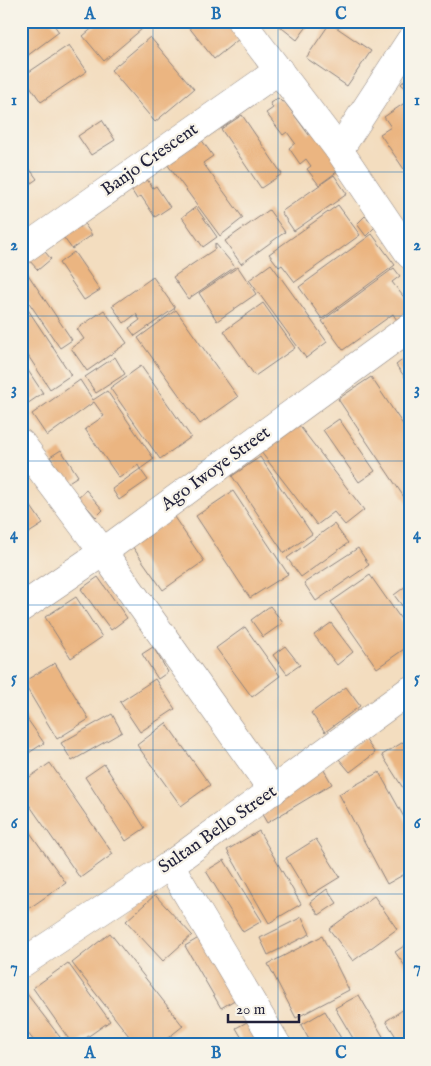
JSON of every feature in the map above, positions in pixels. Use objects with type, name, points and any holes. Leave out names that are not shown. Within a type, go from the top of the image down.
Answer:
[{"type":"street","points":[[241,21],[339,150],[410,255]]},
{"type":"street","points":[[339,150],[410,41]]},
{"type":"street","name":"Banjo Crescent","points":[[21,250],[279,70]]},
{"type":"street","name":"Ago Iwoye Street","points":[[21,608],[103,552],[410,327]]},
{"type":"street","points":[[21,443],[103,552],[272,791]]},
{"type":"street","name":"Sultan Bello Street","points":[[21,964],[170,865],[410,690]]},
{"type":"street","points":[[170,865],[277,1045]]},
{"type":"building","points":[[35,21],[51,21],[59,32],[23,59],[21,32]]},
{"type":"building","points":[[101,21],[135,21],[142,29],[104,61],[83,36]]},
{"type":"building","points":[[184,21],[225,21],[239,39],[214,59]]},
{"type":"building","points":[[273,21],[311,21],[297,40]]},
{"type":"building","points":[[330,23],[371,51],[347,86],[306,58]]},
{"type":"building","points":[[150,37],[194,89],[155,122],[111,70]]},
{"type":"building","points":[[69,45],[87,71],[41,102],[23,76]]},
{"type":"building","points":[[21,73],[30,89],[21,95]]},
{"type":"building","points":[[410,74],[410,92],[401,84]]},
{"type":"building","points":[[278,98],[282,102],[284,101],[309,135],[315,130],[342,168],[319,185],[307,169],[311,166],[306,159],[300,164],[289,148],[295,143],[287,132],[283,135],[266,113],[273,108],[270,103]]},
{"type":"building","points":[[406,102],[410,107],[410,178],[380,134],[391,127],[384,117]]},
{"type":"building","points":[[242,115],[282,174],[261,188],[221,129]]},
{"type":"building","points":[[102,120],[115,140],[91,155],[78,136]]},
{"type":"building","points":[[201,139],[213,156],[203,163],[243,218],[220,236],[167,164]]},
{"type":"building","points":[[21,157],[37,179],[21,190]]},
{"type":"building","points":[[334,175],[347,194],[294,231],[281,212]]},
{"type":"building","points":[[146,178],[153,188],[156,186],[170,207],[155,217],[141,196],[137,199],[130,188]]},
{"type":"building","points":[[338,205],[360,235],[295,282],[282,265],[279,267],[269,254]]},
{"type":"building","points":[[196,207],[217,237],[203,247],[182,217]]},
{"type":"building","points":[[269,210],[285,232],[241,264],[225,241]]},
{"type":"building","points":[[365,216],[375,227],[366,236],[357,224]]},
{"type":"building","points":[[81,219],[92,235],[72,249],[61,234]]},
{"type":"building","points":[[372,234],[395,265],[322,319],[299,287]]},
{"type":"building","points":[[215,243],[235,267],[188,299],[173,277],[215,249]]},
{"type":"building","points":[[41,247],[51,259],[38,270],[28,259]]},
{"type":"building","points":[[74,252],[100,290],[84,300],[59,263]]},
{"type":"building","points":[[21,264],[72,340],[60,348],[21,291]]},
{"type":"building","points":[[271,264],[327,342],[306,358],[249,280]]},
{"type":"building","points":[[238,267],[256,294],[217,321],[199,293]]},
{"type":"building","points":[[394,268],[400,276],[392,282],[410,305],[410,314],[398,322],[393,314],[343,350],[322,321]]},
{"type":"building","points":[[153,277],[175,308],[135,336],[129,328],[140,320],[136,314],[124,323],[112,306]]},
{"type":"building","points":[[21,299],[71,375],[50,389],[21,345]]},
{"type":"building","points":[[263,303],[295,348],[255,376],[224,331]]},
{"type":"building","points":[[104,310],[127,343],[87,371],[71,348],[84,339],[77,329]]},
{"type":"building","points":[[176,310],[238,397],[200,424],[138,338]]},
{"type":"building","points":[[410,354],[410,384],[396,365]]},
{"type":"building","points":[[115,357],[125,374],[96,393],[85,377]]},
{"type":"building","points":[[21,360],[43,393],[24,406],[21,402]]},
{"type":"building","points":[[141,366],[191,437],[160,459],[110,388]]},
{"type":"building","points":[[371,377],[410,435],[410,506],[338,399]]},
{"type":"building","points":[[80,380],[93,400],[107,391],[154,459],[140,469],[138,465],[119,478],[85,429],[104,416],[94,402],[47,436],[32,414]]},
{"type":"building","points":[[339,419],[375,471],[359,482],[323,430]]},
{"type":"building","points":[[298,424],[364,510],[345,525],[334,512],[317,525],[261,452]]},
{"type":"building","points":[[61,450],[78,476],[67,483],[50,457]]},
{"type":"building","points":[[260,457],[312,534],[284,553],[232,476]]},
{"type":"building","points":[[140,469],[148,480],[119,500],[112,489]]},
{"type":"building","points":[[86,490],[103,510],[96,517],[78,497]]},
{"type":"building","points":[[233,491],[288,574],[250,598],[196,516]]},
{"type":"building","points":[[21,492],[43,524],[21,538]]},
{"type":"building","points":[[174,517],[204,561],[163,590],[132,546]]},
{"type":"building","points":[[334,524],[348,543],[301,577],[287,558]]},
{"type":"building","points":[[358,548],[369,565],[316,601],[304,583]]},
{"type":"building","points":[[370,575],[410,632],[410,645],[377,668],[331,602]]},
{"type":"building","points":[[98,577],[127,618],[111,630],[81,589]]},
{"type":"building","points":[[410,583],[410,616],[394,595]]},
{"type":"building","points":[[76,597],[102,637],[71,658],[45,617]]},
{"type":"building","points":[[270,606],[283,623],[263,637],[251,620]]},
{"type":"building","points":[[331,623],[353,652],[337,665],[314,635]]},
{"type":"building","points":[[245,627],[280,676],[252,697],[216,648]]},
{"type":"building","points":[[285,646],[300,665],[287,674],[273,655]]},
{"type":"building","points":[[153,647],[168,672],[158,679],[142,654]]},
{"type":"building","points":[[55,663],[89,719],[57,739],[23,682]]},
{"type":"building","points":[[155,679],[175,709],[140,732],[120,702]]},
{"type":"building","points":[[346,687],[360,706],[325,732],[311,713]]},
{"type":"building","points":[[21,710],[44,743],[21,758]]},
{"type":"building","points":[[112,714],[122,732],[72,761],[61,743]]},
{"type":"building","points":[[166,723],[210,785],[181,806],[137,745]]},
{"type":"building","points":[[410,738],[410,799],[382,755]]},
{"type":"building","points":[[365,739],[375,753],[350,772],[339,759]]},
{"type":"building","points":[[50,763],[113,854],[80,878],[21,793],[21,783]]},
{"type":"building","points":[[104,764],[145,828],[126,841],[85,777]]},
{"type":"building","points":[[321,765],[332,784],[267,823],[256,804]]},
{"type":"building","points":[[379,772],[410,828],[410,871],[387,884],[339,794]]},
{"type":"building","points":[[21,820],[66,883],[28,909],[21,899]]},
{"type":"building","points":[[259,831],[301,904],[269,923],[227,850]]},
{"type":"building","points":[[316,839],[340,877],[309,896],[286,858]]},
{"type":"building","points":[[224,860],[262,921],[243,932],[206,871]]},
{"type":"building","points":[[327,889],[337,903],[319,915],[310,902]]},
{"type":"building","points":[[155,895],[192,935],[163,961],[126,921]]},
{"type":"building","points":[[374,896],[397,929],[353,961],[329,929]]},
{"type":"building","points":[[302,917],[310,934],[268,955],[260,938]]},
{"type":"building","points":[[110,933],[183,1026],[159,1045],[136,1045],[72,963]]},
{"type":"building","points":[[202,936],[238,998],[221,1008],[185,946]]},
{"type":"building","points":[[322,936],[349,990],[296,1018],[268,964]]},
{"type":"building","points":[[410,942],[410,973],[395,952]]},
{"type":"building","points":[[68,963],[110,1021],[76,1045],[73,1045],[33,988]]},
{"type":"building","points":[[27,994],[66,1045],[37,1045],[21,1024],[21,998]]},
{"type":"building","points":[[359,995],[388,1045],[357,1045],[335,1008]]},
{"type":"building","points":[[410,1005],[410,1037],[400,1043],[386,1021]]},
{"type":"building","points":[[325,1011],[345,1045],[312,1045],[301,1025]]},
{"type":"building","points":[[256,1017],[271,1045],[246,1045],[236,1028]]}]
